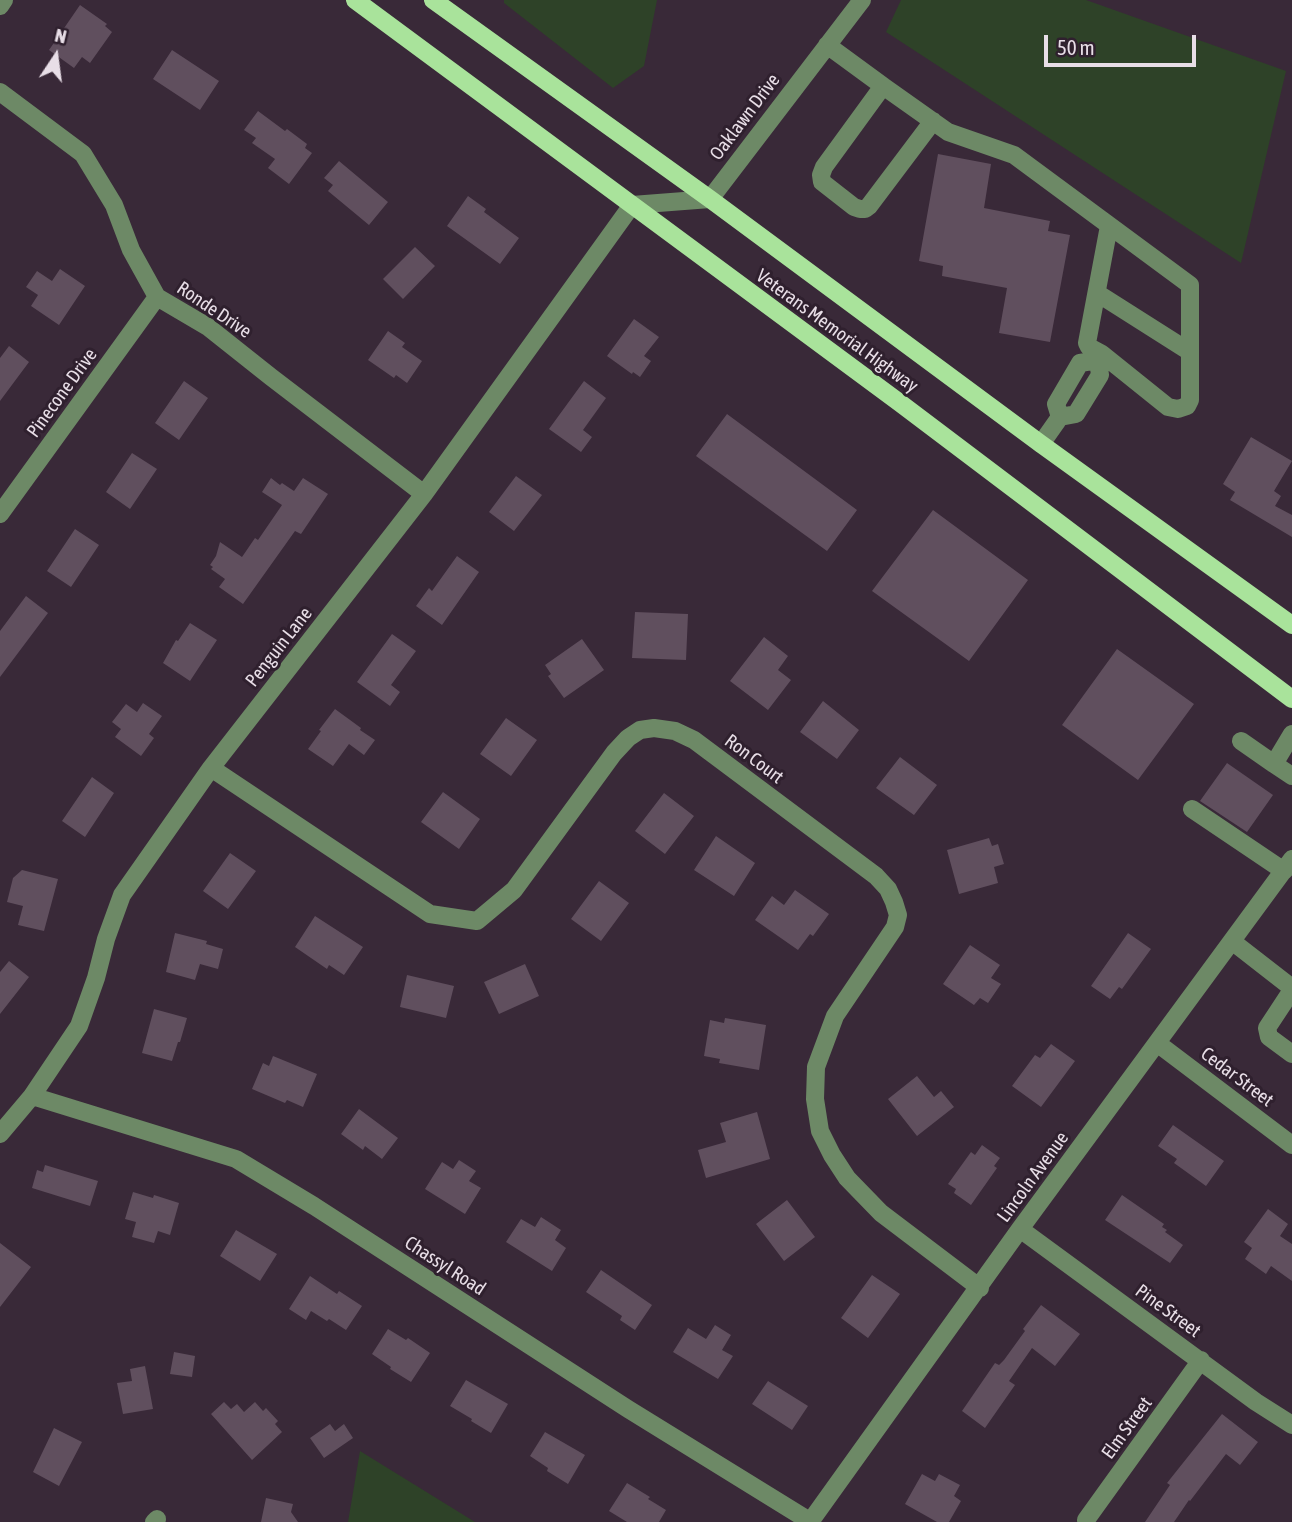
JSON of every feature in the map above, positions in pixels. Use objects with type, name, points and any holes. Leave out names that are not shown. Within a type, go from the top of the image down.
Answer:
[{"type":"main road","name":"Veterans Memorial Highway","points":[[355,0],[900,403],[1292,699]]},
{"type":"main road","name":"Veterans Memorial Highway","points":[[433,0],[1292,625]]},
{"type":"street","points":[[0,6],[5,0]]},
{"type":"street","name":"Oaklawn Drive","points":[[710,199],[862,0]]},
{"type":"street","points":[[827,45],[948,132],[1014,155],[1189,285],[1190,400],[1187,406],[1178,409],[1168,407],[1100,357],[1087,343],[1109,226]]},
{"type":"street","points":[[883,86],[824,167],[821,175],[822,182],[854,207],[865,209],[869,206],[933,121]]},
{"type":"street","name":"Ronde Drive","points":[[0,92],[83,154],[114,205],[131,250],[157,297],[208,327],[424,494]]},
{"type":"street","points":[[632,205],[710,199]]},
{"type":"street","name":"Penguin Lane","points":[[0,1134],[32,1096],[79,1026],[122,895],[211,768],[424,494],[632,205]]},
{"type":"street","points":[[1097,293],[1190,352]]},
{"type":"street","name":"Pinecone Drive","points":[[0,514],[157,297]]},
{"type":"street","points":[[1041,444],[1060,417],[1056,404],[1080,363],[1100,357]]},
{"type":"street","name":"Ron Court","points":[[211,768],[430,914],[477,921],[514,890],[614,753],[628,738],[640,730],[654,728],[675,731],[694,740],[876,876],[888,889],[898,915],[895,927],[835,1016],[816,1068],[815,1099],[820,1131],[847,1178],[881,1213],[980,1287]]},
{"type":"street","points":[[1274,764],[1292,734]]},
{"type":"street","points":[[1241,741],[1292,776]]},
{"type":"street","points":[[1192,809],[1288,865]]},
{"type":"street","name":"Lincoln Avenue","points":[[811,1522],[1020,1229],[1288,865]]},
{"type":"street","points":[[1233,942],[1292,989],[1267,1028],[1269,1037],[1292,1054]]},
{"type":"street","name":"Cedar Street","points":[[1157,1043],[1292,1145]]},
{"type":"street","name":"Chassyl Road","points":[[32,1096],[236,1159],[314,1206],[628,1409],[811,1522]]},
{"type":"street","name":"Pine Street","points":[[1020,1229],[1256,1402],[1292,1425]]},
{"type":"street","name":"Elm Street","points":[[1086,1520],[1201,1360]]},
{"type":"green space","points":[[504,0],[657,0],[644,66],[613,88],[504,3]]},
{"type":"green space","points":[[901,0],[1086,0],[1286,71],[1241,263],[886,32]]},
{"type":"green space","points":[[360,1451],[475,1522],[348,1522]]},
{"type":"building","points":[[80,5],[107,24],[105,26],[112,32],[90,63],[82,57],[74,68],[49,50]]},
{"type":"building","points":[[172,50],[219,81],[200,110],[153,79]]},
{"type":"building","points":[[258,111],[307,144],[305,148],[312,153],[289,184],[268,168],[275,159],[252,143],[256,138],[244,130]]},
{"type":"building","points":[[938,154],[991,164],[984,208],[1050,221],[1048,231],[1070,235],[1050,342],[999,333],[1007,288],[942,276],[943,266],[919,261]]},
{"type":"building","points":[[339,161],[388,202],[369,225],[328,191],[333,185],[324,178]]},
{"type":"building","points":[[468,196],[486,209],[484,212],[519,238],[500,264],[447,226]]},
{"type":"building","points":[[415,247],[435,266],[403,299],[383,279]]},
{"type":"building","points":[[60,269],[85,286],[59,325],[31,306],[38,295],[26,287],[37,271],[52,281]]},
{"type":"building","points":[[634,319],[659,337],[644,356],[651,361],[640,377],[607,356]]},
{"type":"building","points":[[388,331],[405,343],[402,347],[422,361],[407,383],[396,375],[394,378],[368,360]]},
{"type":"building","points":[[9,346],[29,362],[0,401],[0,358]]},
{"type":"building","points":[[184,381],[208,398],[179,440],[155,423]]},
{"type":"building","points":[[584,381],[606,398],[583,430],[592,437],[581,452],[549,429]]},
{"type":"building","points":[[727,414],[857,510],[827,551],[696,456]]},
{"type":"building","points":[[1251,437],[1292,461],[1274,491],[1281,496],[1275,506],[1292,515],[1292,537],[1230,500],[1235,492],[1223,484]]},
{"type":"building","points":[[132,453],[157,469],[130,509],[106,492]]},
{"type":"building","points":[[516,476],[542,495],[514,531],[489,512]]},
{"type":"building","points":[[271,478],[294,491],[303,478],[328,494],[301,534],[295,531],[243,604],[219,587],[225,579],[211,569],[213,567],[210,565],[220,542],[242,557],[255,538],[258,540],[282,505],[262,492]]},
{"type":"building","points":[[933,510],[1028,580],[969,661],[872,591]]},
{"type":"building","points":[[75,529],[99,545],[71,587],[47,571]]},
{"type":"building","points":[[457,556],[479,572],[442,625],[416,606],[429,588],[432,591]]},
{"type":"building","points":[[26,596],[48,613],[0,677],[0,631]]},
{"type":"building","points":[[635,612],[688,614],[686,660],[632,658]]},
{"type":"building","points":[[190,623],[217,640],[190,681],[163,663]]},
{"type":"building","points":[[392,634],[416,651],[391,685],[400,692],[390,706],[357,682]]},
{"type":"building","points":[[764,637],[788,656],[778,670],[791,680],[768,710],[730,681]]},
{"type":"building","points":[[582,639],[604,670],[564,698],[548,676],[551,674],[545,665]]},
{"type":"building","points":[[1117,649],[1194,704],[1138,780],[1062,725]]},
{"type":"building","points":[[823,701],[859,730],[837,759],[800,732]]},
{"type":"building","points":[[143,703],[162,716],[149,734],[154,738],[141,756],[115,737],[121,729],[112,722],[126,704],[137,712]]},
{"type":"building","points":[[335,709],[375,740],[364,755],[349,744],[333,766],[308,749]]},
{"type":"building","points":[[506,718],[537,740],[511,776],[480,754]]},
{"type":"building","points":[[900,757],[937,785],[914,815],[876,788]]},
{"type":"building","points":[[1227,763],[1273,795],[1247,832],[1200,801]]},
{"type":"building","points":[[92,777],[114,793],[85,837],[62,821]]},
{"type":"building","points":[[443,792],[480,819],[459,849],[421,822]]},
{"type":"building","points":[[664,793],[694,816],[665,854],[635,831]]},
{"type":"building","points":[[716,836],[755,863],[734,896],[694,870]]},
{"type":"building","points":[[989,838],[992,846],[998,844],[1004,864],[994,867],[998,883],[959,894],[947,850]]},
{"type":"building","points":[[230,853],[256,871],[228,909],[203,891]]},
{"type":"building","points":[[22,870],[58,879],[44,931],[18,925],[23,906],[7,902],[13,878]]},
{"type":"building","points":[[599,881],[629,903],[601,941],[571,919]]},
{"type":"building","points":[[795,890],[829,914],[813,936],[810,934],[798,950],[755,920],[772,896],[784,905]]},
{"type":"building","points":[[315,916],[363,947],[344,975],[329,965],[327,969],[295,947]]},
{"type":"building","points":[[175,933],[207,941],[206,944],[223,949],[218,969],[200,964],[195,980],[166,972]]},
{"type":"building","points":[[1128,933],[1151,949],[1122,989],[1119,987],[1110,999],[1091,986]]},
{"type":"building","points":[[970,945],[1000,965],[991,978],[1001,984],[988,1003],[980,998],[974,1005],[943,984]]},
{"type":"building","points":[[9,961],[29,977],[0,1014],[0,972]]},
{"type":"building","points":[[525,964],[539,996],[499,1014],[484,982]]},
{"type":"building","points":[[407,975],[454,986],[446,1018],[400,1007]]},
{"type":"building","points":[[154,1009],[187,1018],[172,1061],[142,1053]]},
{"type":"building","points":[[725,1018],[766,1025],[759,1070],[719,1063],[720,1059],[704,1056],[710,1020],[724,1023]]},
{"type":"building","points":[[1051,1044],[1075,1061],[1041,1107],[1012,1086],[1035,1055],[1040,1058]]},
{"type":"building","points":[[273,1056],[317,1074],[303,1107],[287,1100],[285,1103],[252,1089],[263,1063],[269,1066]]},
{"type":"building","points":[[917,1076],[934,1097],[941,1091],[954,1107],[917,1136],[888,1099]]},
{"type":"building","points":[[359,1109],[398,1138],[382,1159],[365,1146],[363,1150],[341,1134]]},
{"type":"building","points":[[757,1112],[770,1159],[706,1178],[698,1150],[726,1142],[720,1123]]},
{"type":"building","points":[[1173,1125],[1224,1161],[1206,1186],[1174,1163],[1177,1159],[1158,1146]]},
{"type":"building","points":[[982,1145],[1000,1158],[994,1166],[997,1168],[971,1205],[954,1193],[956,1189],[948,1184],[971,1152],[975,1155]]},
{"type":"building","points":[[459,1160],[476,1171],[469,1181],[481,1188],[465,1214],[425,1189],[442,1162],[453,1169]]},
{"type":"building","points":[[45,1165],[98,1181],[90,1206],[32,1188],[37,1170],[43,1172]]},
{"type":"building","points":[[133,1192],[179,1203],[170,1235],[158,1231],[154,1243],[132,1237],[136,1222],[125,1219]]},
{"type":"building","points":[[1122,1195],[1164,1224],[1162,1227],[1167,1230],[1165,1232],[1183,1245],[1170,1263],[1105,1220]]},
{"type":"building","points":[[787,1200],[815,1237],[784,1261],[756,1224]]},
{"type":"building","points":[[1268,1209],[1288,1224],[1280,1236],[1292,1244],[1292,1281],[1271,1266],[1266,1274],[1245,1259],[1252,1248],[1244,1242]]},
{"type":"building","points":[[541,1217],[561,1230],[555,1240],[566,1248],[552,1271],[506,1242],[521,1219],[535,1227]]},
{"type":"building","points":[[236,1230],[277,1254],[260,1281],[220,1256]]},
{"type":"building","points":[[0,1243],[31,1267],[0,1307]]},
{"type":"building","points":[[601,1270],[652,1305],[635,1330],[620,1320],[622,1316],[586,1292]]},
{"type":"building","points":[[872,1275],[900,1294],[868,1338],[841,1318]]},
{"type":"building","points":[[310,1276],[362,1306],[346,1330],[311,1311],[306,1320],[289,1309]]},
{"type":"building","points":[[1041,1305],[1080,1334],[1055,1366],[1032,1348],[1009,1381],[1015,1385],[985,1428],[962,1411],[995,1363],[999,1365],[1004,1360]]},
{"type":"building","points":[[715,1325],[731,1335],[722,1350],[733,1356],[718,1379],[673,1352],[688,1328],[706,1339]]},
{"type":"building","points":[[388,1329],[406,1340],[408,1338],[430,1353],[411,1382],[372,1354]]},
{"type":"building","points":[[174,1352],[195,1356],[192,1377],[170,1374]]},
{"type":"building","points":[[145,1366],[153,1409],[123,1414],[117,1383],[132,1381],[130,1369]]},
{"type":"building","points":[[466,1380],[508,1404],[491,1433],[450,1406]]},
{"type":"building","points":[[768,1381],[808,1406],[792,1430],[752,1404]]},
{"type":"building","points":[[224,1402],[231,1409],[237,1404],[244,1412],[255,1402],[263,1411],[266,1408],[278,1421],[275,1424],[282,1432],[252,1460],[211,1414]]},
{"type":"building","points":[[1222,1414],[1258,1442],[1240,1465],[1226,1454],[1174,1522],[1145,1522],[1170,1485],[1167,1483]]},
{"type":"building","points":[[330,1424],[335,1431],[344,1424],[353,1438],[324,1458],[310,1438]]},
{"type":"building","points":[[54,1428],[82,1442],[59,1486],[33,1472]]},
{"type":"building","points":[[545,1432],[585,1455],[568,1484],[530,1456]]},
{"type":"building","points":[[922,1474],[935,1481],[939,1474],[960,1485],[954,1496],[961,1501],[949,1522],[937,1522],[905,1504]]},
{"type":"building","points":[[627,1483],[666,1510],[659,1522],[627,1522],[609,1511]]},
{"type":"building","points":[[266,1498],[293,1504],[291,1512],[298,1522],[261,1522]]}]
